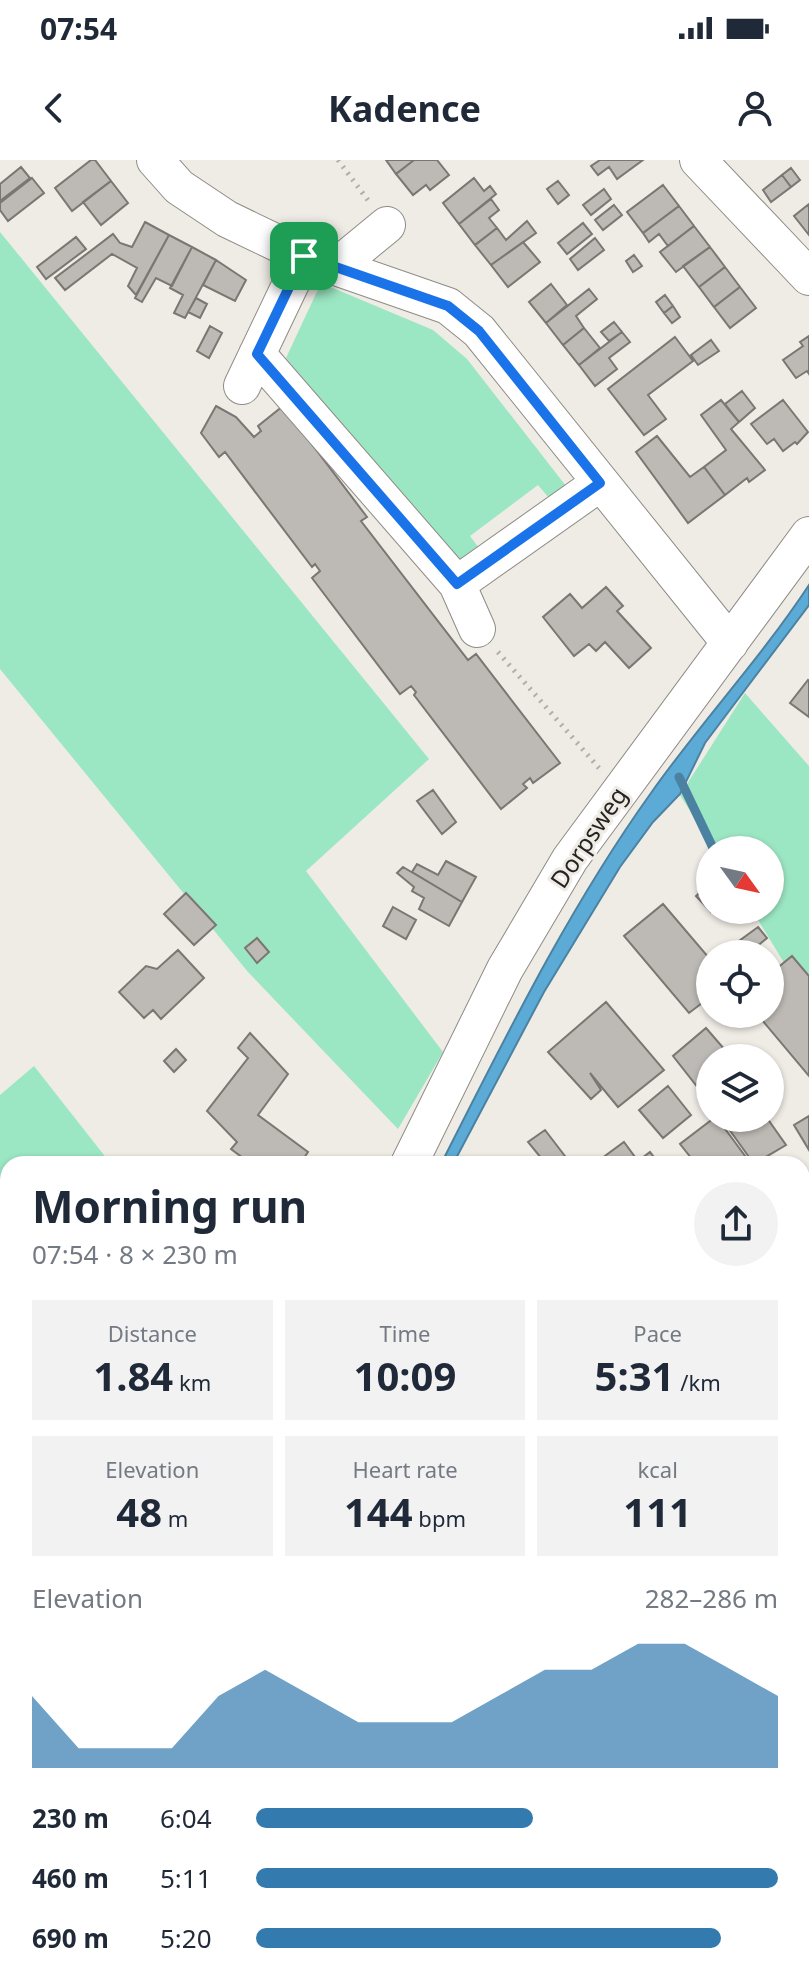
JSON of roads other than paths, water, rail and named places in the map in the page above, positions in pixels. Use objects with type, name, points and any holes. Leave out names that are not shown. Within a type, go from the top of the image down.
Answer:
[{"type":"street","points":[[155,160],[179,187],[227,219],[320,261],[448,306],[479,331],[730,643]]},
{"type":"street","points":[[698,160],[809,277]]},
{"type":"street","points":[[387,225],[320,261],[249,370],[457,584],[477,629]]},
{"type":"street","points":[[457,584],[600,483]]},
{"type":"street","name":"Dorpsweg","points":[[413,1156],[505,969],[570,859],[809,535]]},
{"type":"water","points":[[809,585],[809,605],[705,743],[680,794],[653,822],[620,867],[544,992],[457,1156],[445,1156],[539,975],[592,882],[670,767]]},
{"type":"waterway","points":[[679,777],[707,836]]}]
